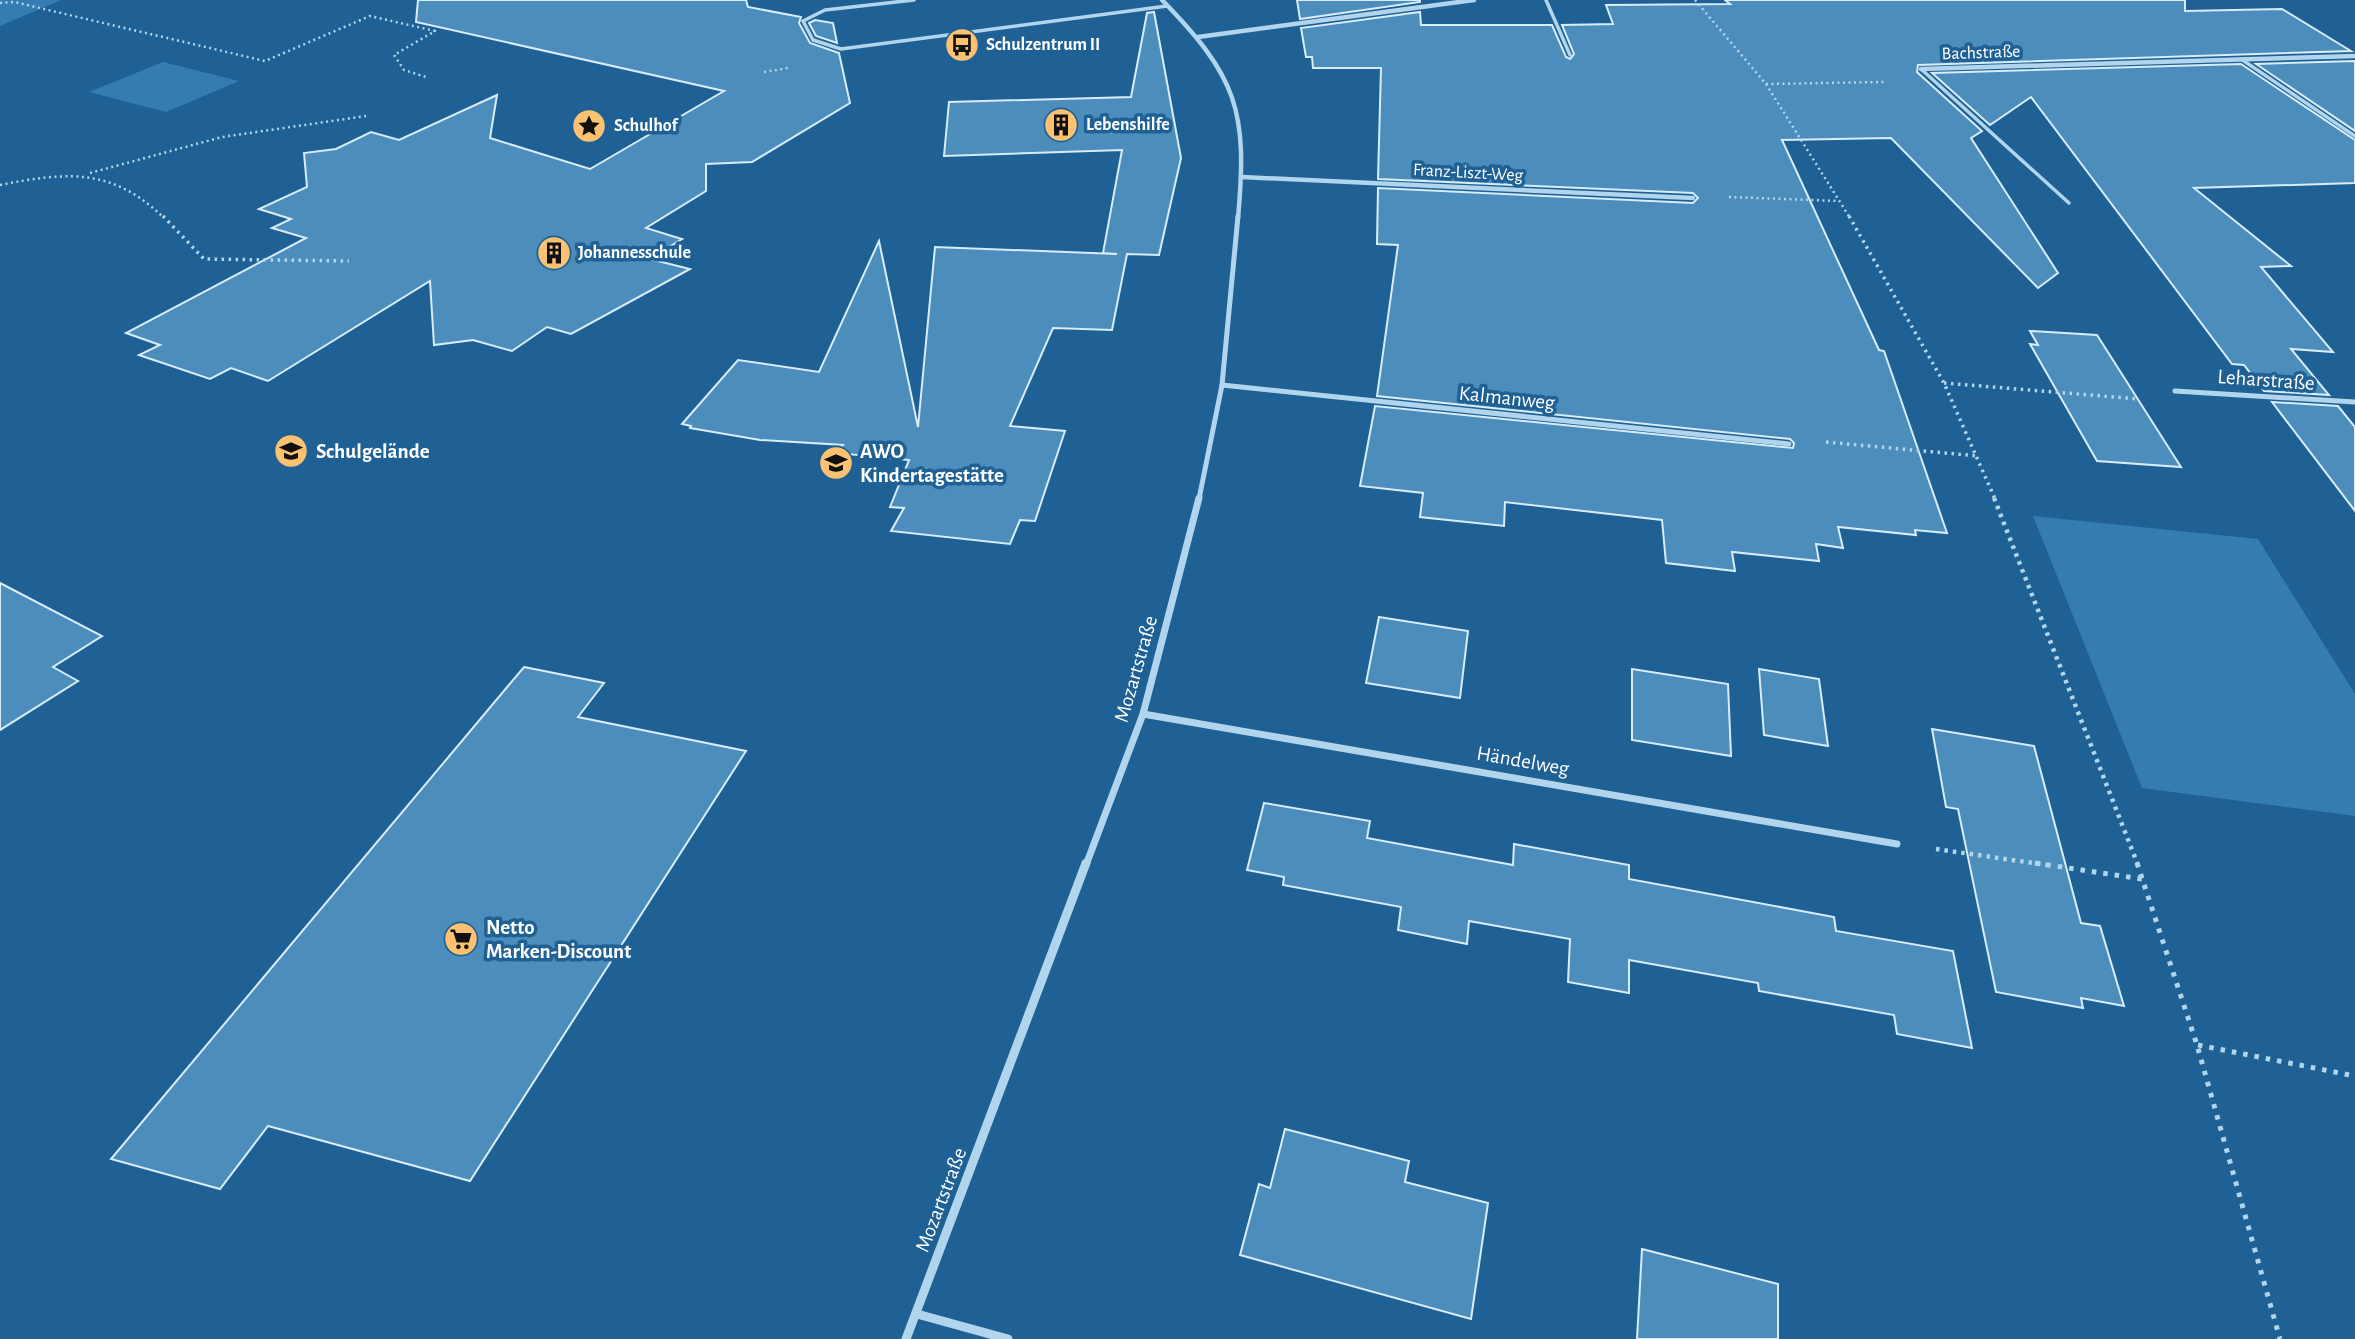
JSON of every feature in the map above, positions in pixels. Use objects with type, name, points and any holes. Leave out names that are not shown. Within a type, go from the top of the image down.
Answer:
[{"type":"street","name":"Mozartstraße","points":[[906,1339],[1143,714],[1191,536],[1222,385],[1242,177],[1239,113],[1223,73],[1198,37],[1162,0]]},
{"type":"street","points":[[1198,37],[1474,0]]},
{"type":"street","name":"Bachstraße","points":[[1921,69],[2355,56]]},
{"type":"street","name":"Franz-Liszt-Weg","points":[[1242,177],[1693,198]]},
{"type":"street","name":"Kalmanweg","points":[[1222,385],[1789,444]]},
{"type":"street","name":"Leharstraße","points":[[2175,391],[2355,402]]},
{"type":"street","name":"Händelweg","points":[[1143,714],[1897,844]]},
{"type":"street","points":[[917,1314],[1007,1339]]},
{"type":"lane","points":[[914,0],[825,10],[803,21],[813,40],[841,49],[1167,5]]},
{"type":"lane","points":[[1546,0],[1570,55]]},
{"type":"lane","points":[[2241,59],[2355,136]]},
{"type":"lane","name":"Bachstraße","points":[[1921,69],[2069,203]]},
{"type":"path","points":[[1695,0],[1766,84],[1840,201],[1944,383],[1978,457],[2143,880],[2197,1045],[2280,1339]]},
{"type":"path","points":[[0,3],[14,2],[265,61],[370,16],[435,31],[394,55],[404,70],[429,78]]},
{"type":"path","points":[[1766,84],[1934,81]]},
{"type":"path","points":[[0,185],[36,177],[87,174],[222,137],[366,117]]},
{"type":"path","points":[[87,174],[123,184],[167,218],[204,259],[349,261]]},
{"type":"path","points":[[1693,198],[1747,196],[1840,201]]},
{"type":"path","points":[[1944,383],[2174,402],[2175,391]]},
{"type":"path","points":[[1789,444],[1830,442],[1978,457]]},
{"type":"path","points":[[1897,844],[2143,880]]},
{"type":"path","points":[[2197,1045],[2355,1076]]},
{"type":"shaded area","points":[[0,0],[61,0],[0,26]]},
{"type":"shaded area","points":[[163,62],[239,81],[166,112],[89,92]]},
{"type":"shaded area","points":[[2033,516],[2258,539],[2355,694],[2355,816],[2142,788]]},
{"type":"building","name":"Johannesschule","points":[[418,0],[746,0],[748,7],[801,17],[799,23],[810,43],[839,53],[850,103],[752,162],[706,164],[706,191],[646,228],[682,239],[650,259],[690,269],[571,334],[547,327],[512,351],[473,340],[434,345],[430,281],[268,381],[231,368],[210,379],[139,355],[160,345],[126,333],[306,238],[272,228],[291,219],[259,209],[307,187],[304,153],[336,149],[371,132],[399,140],[497,95],[490,138],[590,169],[724,91],[416,22]]},
{"type":"building","points":[[1297,0],[1420,0],[1420,2],[1300,19]]},
{"type":"building","points":[[1725,0],[2185,0],[2185,11],[2282,9],[2351,51],[1918,65],[1917,72],[1982,131],[1971,138],[2058,273],[2038,288],[1891,138],[1782,140],[1879,350],[1884,351],[1947,533],[1915,530],[1916,535],[1838,527],[1843,548],[1816,544],[1819,561],[1732,552],[1735,571],[1666,563],[1662,520],[1505,502],[1504,526],[1420,517],[1423,493],[1360,486],[1375,406],[1793,448],[1794,443],[1790,439],[1377,396],[1398,245],[1377,244],[1378,188],[1693,203],[1698,198],[1693,193],[1378,179],[1381,68],[1313,68],[1312,57],[1306,57],[1301,28],[1420,12],[1421,25],[1552,25],[1566,57],[1570,59],[1574,54],[1562,25],[1613,24],[1606,5],[1730,4]]},
{"type":"building","points":[[1154,12],[1181,158],[1159,255],[1127,254],[1112,330],[1053,328],[1010,426],[1065,431],[1035,521],[1020,520],[1010,544],[891,531],[904,508],[890,507],[909,460],[837,453],[843,445],[760,440],[690,428],[691,426],[682,424],[738,360],[819,372],[879,241],[918,427],[935,247],[1117,254],[1103,253],[1122,150],[944,156],[949,102],[1131,97],[1147,13]]},
{"type":"building","points":[[815,20],[833,23],[837,43],[816,36],[809,23]]},
{"type":"building","points":[[2355,61],[2355,131],[2256,64]]},
{"type":"building","points":[[2241,64],[2355,140],[2355,183],[2194,188],[2291,266],[2261,267],[2333,352],[2291,349],[2329,395],[2264,391],[2244,365],[2232,364],[2031,97],[1990,125],[1932,73]]},
{"type":"building","points":[[2030,331],[2097,335],[2181,467],[2097,461],[2030,344],[2038,345]]},
{"type":"building","points":[[2272,402],[2338,406],[2355,427],[2355,511]]},
{"type":"building","points":[[0,583],[102,636],[53,667],[78,681],[0,730]]},
{"type":"building","points":[[1379,617],[1468,631],[1460,698],[1366,683]]},
{"type":"building","name":"Netto Marken-Discount","points":[[524,667],[604,683],[578,717],[746,751],[470,1181],[268,1126],[220,1189],[111,1159]]},
{"type":"building","points":[[1632,669],[1728,684],[1731,756],[1632,740]]},
{"type":"building","points":[[1759,669],[1819,679],[1828,746],[1764,735]]},
{"type":"building","points":[[1932,729],[2034,746],[2081,923],[2100,926],[2124,1006],[2081,998],[2083,1008],[1996,992],[1958,809],[1946,807]]},
{"type":"building","points":[[1264,803],[1370,821],[1367,838],[1513,865],[1514,844],[1629,865],[1629,879],[1834,917],[1836,931],[1953,951],[1972,1048],[1897,1034],[1894,1015],[1759,991],[1758,983],[1629,960],[1629,993],[1568,982],[1570,939],[1469,921],[1467,944],[1398,930],[1401,907],[1283,885],[1284,877],[1247,870]]},
{"type":"building","points":[[1285,1129],[1409,1161],[1405,1182],[1488,1203],[1471,1319],[1240,1255],[1259,1184],[1270,1188]]},
{"type":"building","points":[[1642,1249],[1778,1284],[1778,1339],[1637,1339]]},
{"type":"place","name":"Schulzentrum II","points":[[962,45]]},
{"type":"place","name":"Lebenshilfe","points":[[1061,125]]},
{"type":"place","name":"Schulhof","points":[[589,126]]},
{"type":"place","name":"Johannesschule","points":[[554,253]]},
{"type":"place","name":"Schulgelände","points":[[291,451]]},
{"type":"place","name":"AWO Kindertagestätte","points":[[836,463]]},
{"type":"place","name":"Netto Marken-Discount","points":[[461,939]]}]
